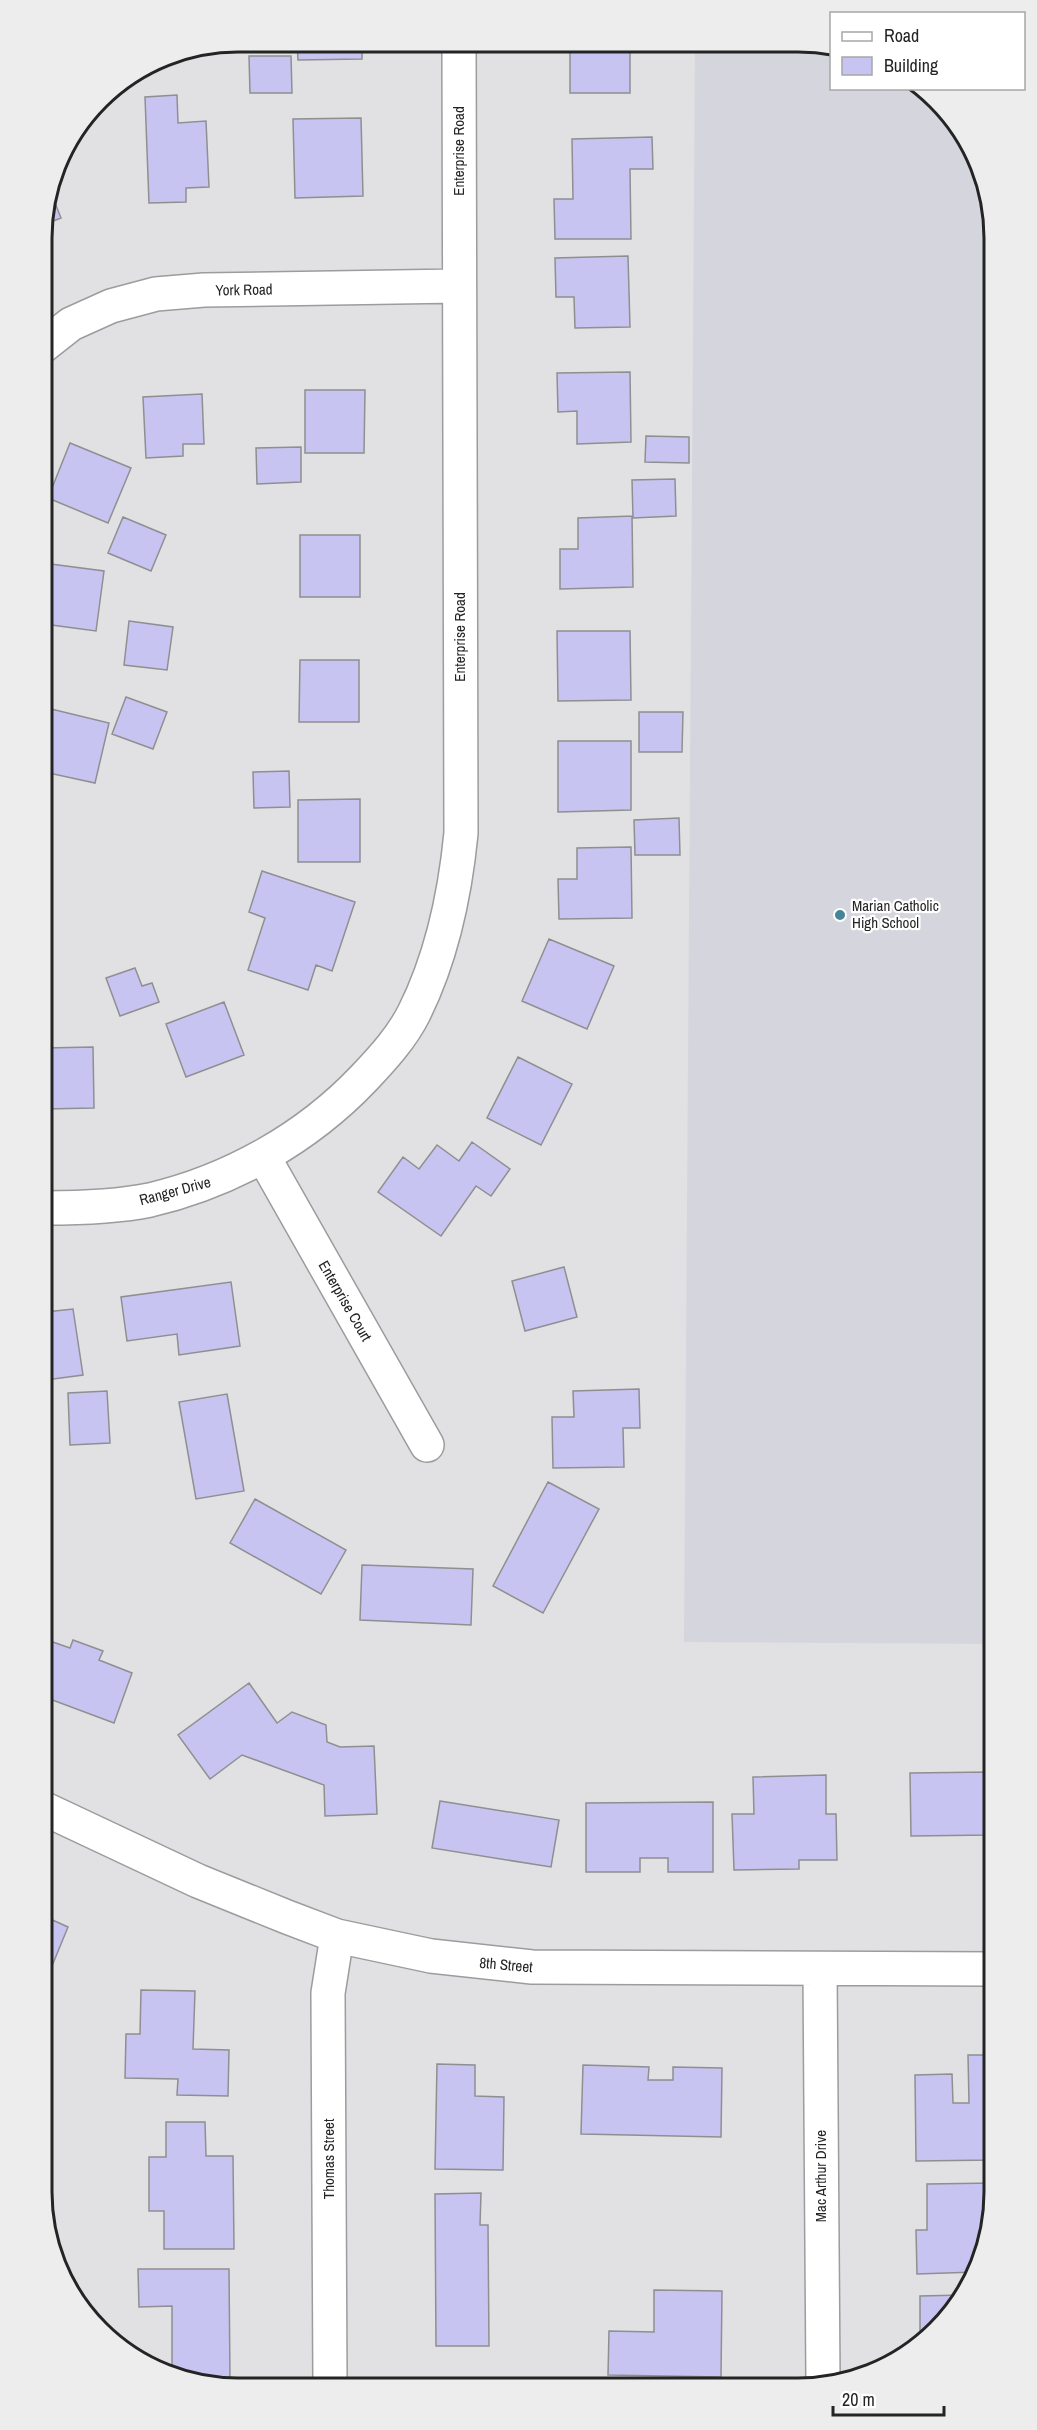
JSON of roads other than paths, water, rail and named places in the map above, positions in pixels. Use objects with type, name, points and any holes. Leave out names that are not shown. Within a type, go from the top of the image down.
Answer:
[{"type":"street","name":"Enterprise Road","points":[[263,1156],[316,1123],[346,1097],[396,1041],[413,1015],[427,984],[449,915],[457,878],[461,833],[459,52]]},
{"type":"street","name":"York Road","points":[[53,338],[71,324],[111,306],[156,294],[204,290],[458,285]]},
{"type":"street","name":"Ranger Drive","points":[[53,1208],[91,1208],[149,1200],[216,1179],[263,1156]]},
{"type":"street","name":"Enterprise Court","points":[[263,1156],[427,1445]]},
{"type":"street","name":"8th Street","points":[[52,1812],[198,1881],[337,1936],[430,1956],[532,1967],[984,1969]]},
{"type":"street","name":"Thomas Street","points":[[330,2378],[328,1993],[337,1936]]},
{"type":"street","name":"Mac Arthur Drive","points":[[820,1970],[823,2376]]},
{"type":"place","name":"Marian Catholic High School","points":[[840,915]]}]
